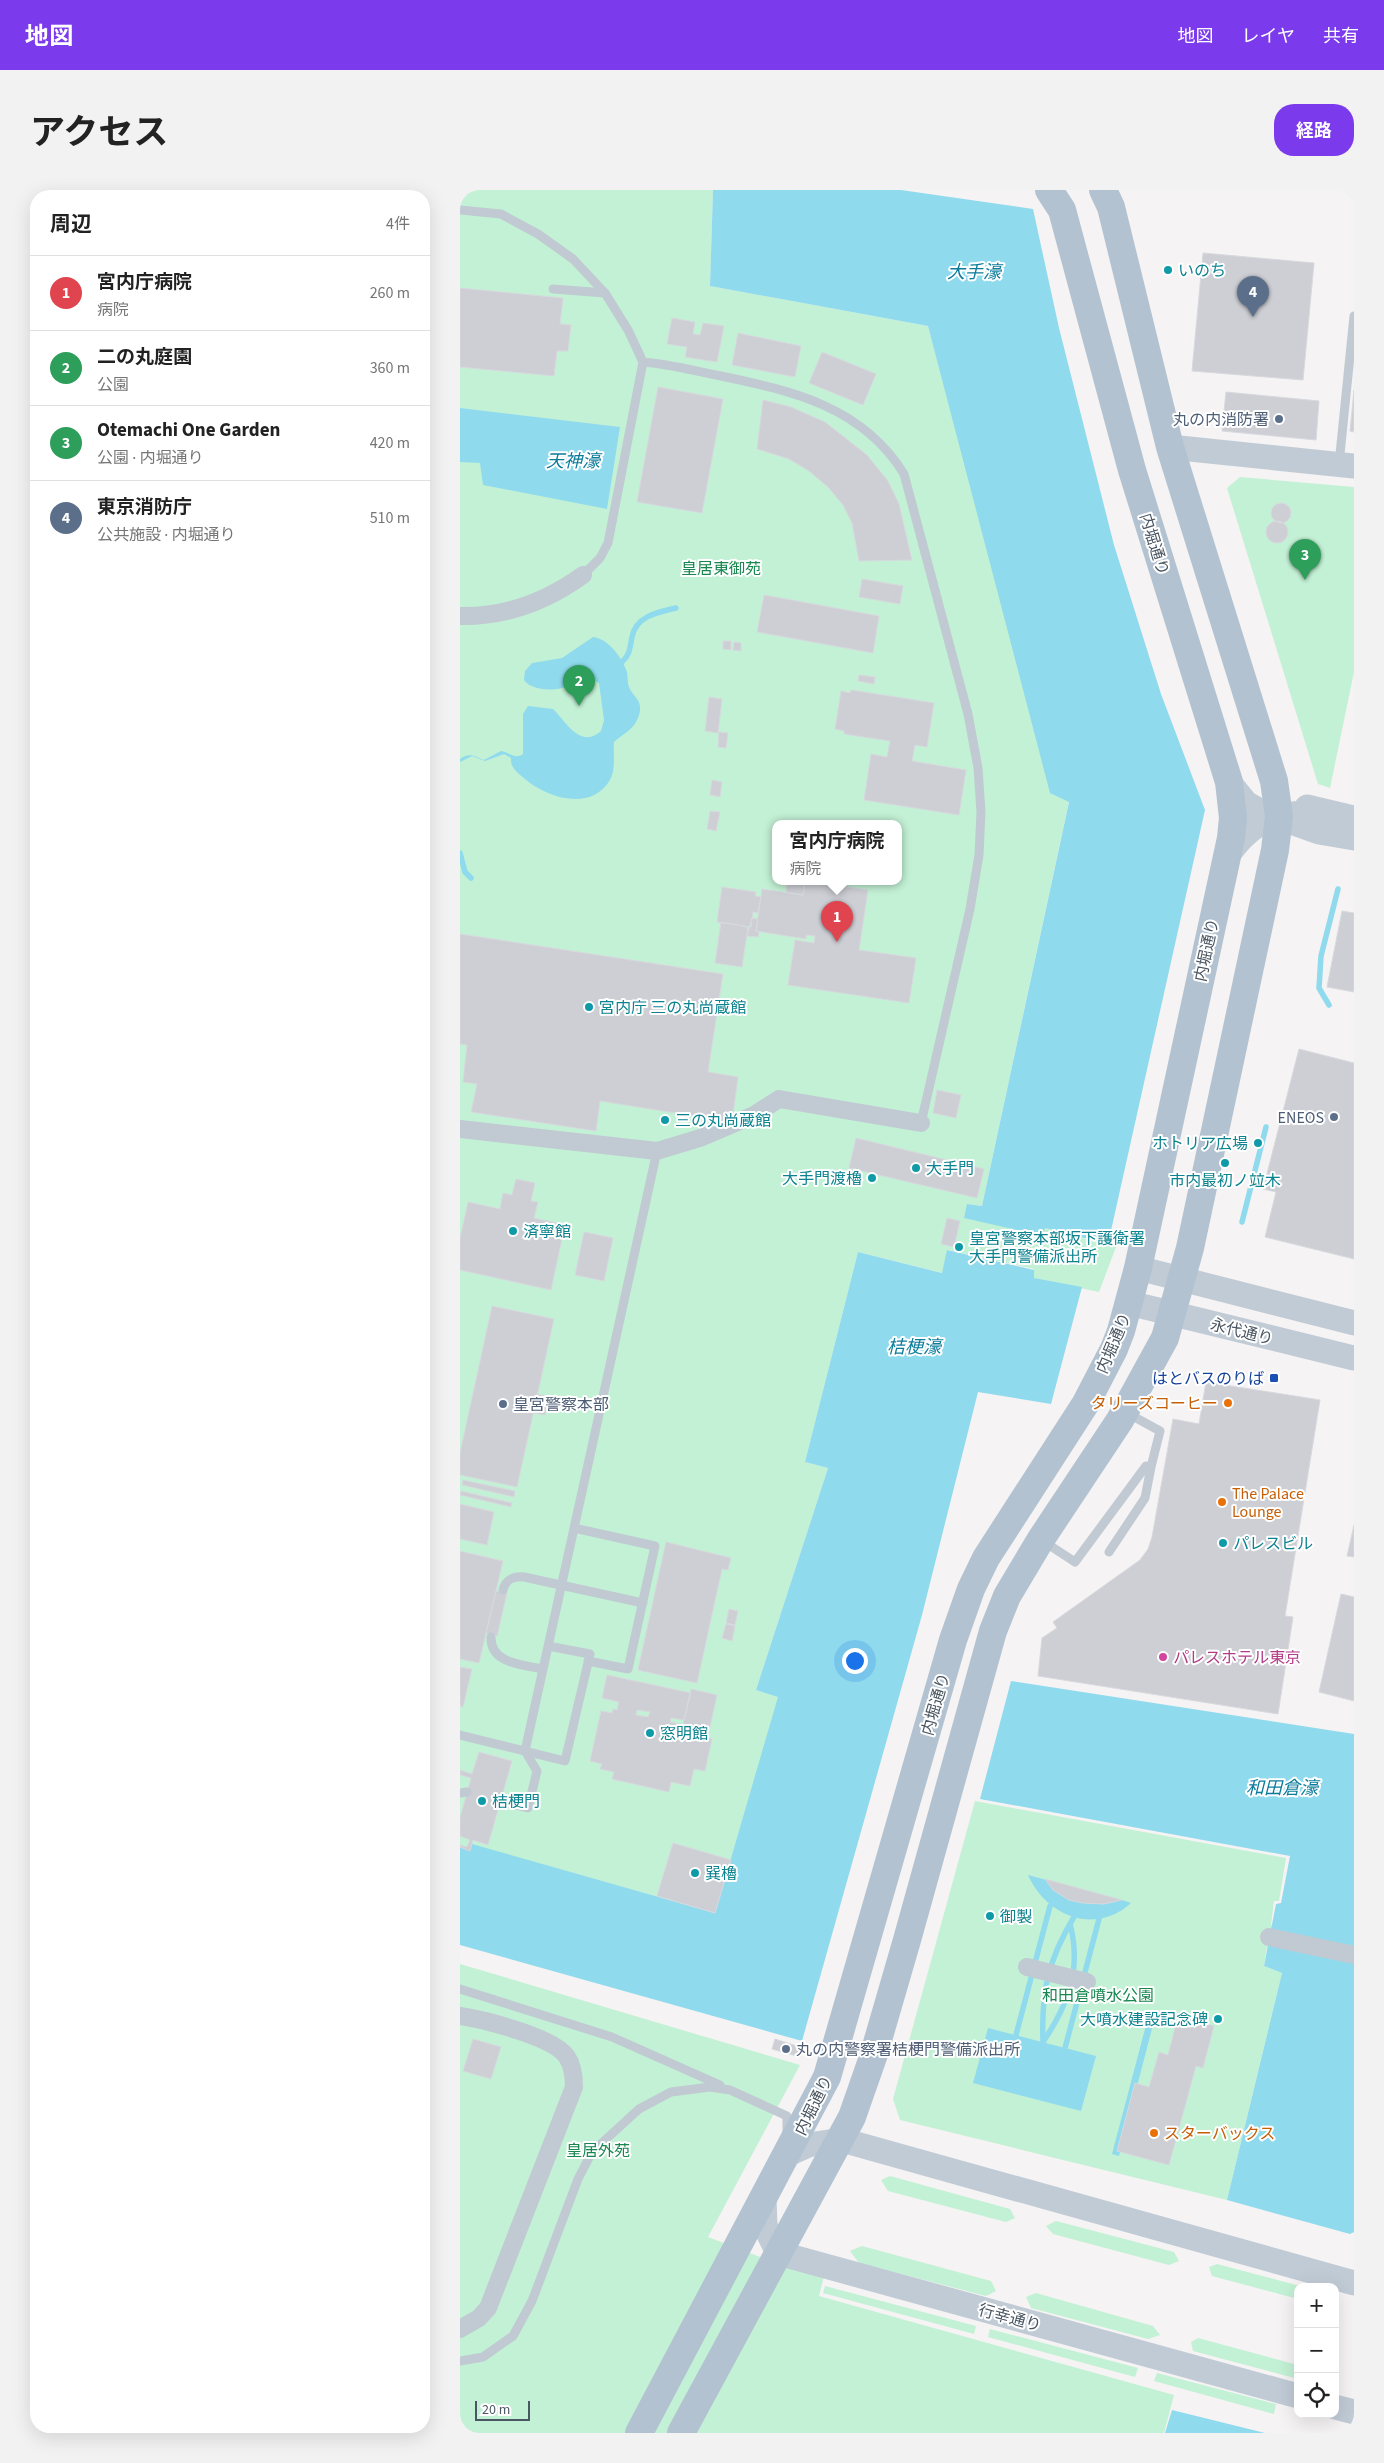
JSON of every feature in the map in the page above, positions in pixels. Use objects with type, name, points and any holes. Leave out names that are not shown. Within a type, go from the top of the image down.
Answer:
[{"type":"main road","name":"内堀通り","points":[[639,2433],[788,2154],[832,2063],[950,1649],[971,1588],[986,1558],[1086,1403],[1121,1331],[1138,1268],[1228,855],[1233,818],[1229,782],[1132,470],[1062,210],[1049,190]]},
{"type":"main road","points":[[681,2433],[778,2253],[842,2140],[852,2117],[873,2057],[993,1631],[1007,1596],[1040,1539],[1125,1412],[1162,1344],[1173,1314],[1190,1248],[1270,866],[1279,816],[1274,781],[1170,447],[1111,207],[1103,190]]},
{"type":"main road","points":[[1170,447],[1347,465]]},
{"type":"main road","points":[[1274,781],[1321,822],[1354,838]]},
{"type":"main road","points":[[1229,782],[1246,803],[1279,816],[1321,822],[1354,818]]},
{"type":"main road","points":[[1228,855],[1249,829],[1260,822],[1279,816]]},
{"type":"main road","points":[[1270,866],[1292,841],[1321,822]]},
{"type":"main road","points":[[1138,1268],[1354,1323]]},
{"type":"main road","name":"永代通り","points":[[1129,1303],[1354,1358]]},
{"type":"main road","points":[[788,2154],[808,2145],[842,2140],[1354,2283]]},
{"type":"main road","points":[[764,2198],[765,2226],[778,2253]]},
{"type":"main road","name":"行幸通り","points":[[778,2253],[1294,2395]]},
{"type":"main road","points":[[1339,2407],[1354,2412]]},
{"type":"street","points":[[460,616],[510,611],[545,598],[583,575]]},
{"type":"street","points":[[460,1129],[657,1151],[700,1138],[754,1114],[779,1100],[921,1124]]},
{"type":"street","points":[[1269,1937],[1354,1955]]},
{"type":"street","points":[[1027,1966],[1075,1979]]},
{"type":"street","points":[[460,2016],[536,2036],[552,2043],[568,2058],[574,2072],[574,2087],[488,2308],[479,2318],[460,2329]]},
{"type":"lane","points":[[460,210],[500,214],[538,234],[573,259],[605,293],[628,330],[642,362],[608,543],[600,558],[583,575]]},
{"type":"lane","points":[[553,289],[605,293]]},
{"type":"lane","points":[[1347,465],[1354,316]]},
{"type":"lane","points":[[642,362],[758,384],[818,403],[843,414],[865,428],[892,455],[904,474],[968,714],[978,768],[981,812],[978,855],[970,909],[921,1124]]},
{"type":"lane","points":[[500,1801],[528,1808],[537,1771],[525,1751],[657,1151]]},
{"type":"lane","points":[[1109,1552],[1145,1498],[1160,1431],[1125,1412]]},
{"type":"lane","points":[[1040,1539],[1075,1562],[1146,1466],[1151,1467]]},
{"type":"lane","points":[[574,1528],[655,1546],[628,1669],[588,1660]]},
{"type":"lane","points":[[503,1590],[505,1583],[519,1576],[643,1603]]},
{"type":"lane","points":[[491,1637],[494,1651],[500,1657],[543,1669]]},
{"type":"lane","points":[[460,1735],[565,1761],[590,1654],[548,1646]]},
{"type":"lane","points":[[460,1989],[612,2037],[787,2116],[788,2154]]},
{"type":"lane","points":[[460,2362],[483,2357],[513,2336],[538,2287],[578,2179],[592,2152],[638,2109],[671,2092],[710,2086],[730,2090]]},
{"type":"green space","name":"皇居東御苑","points":[[460,190],[713,190],[710,286],[928,326],[965,463],[1069,801],[982,1206],[967,1204],[1043,1236],[1045,1228],[1116,1247],[1099,1292],[1033,1278],[1034,1269],[948,1250],[943,1273],[858,1252],[805,1462],[828,1468],[756,1690],[779,1697],[715,1913],[472,1845],[470,1851],[460,1847]]},
{"type":"green space","points":[[1240,477],[1354,487],[1354,672],[1330,788],[1318,784],[1227,488]]},
{"type":"green space","name":"和田倉噴水公園","points":[[975,1801],[1286,1858],[1279,1901],[1274,1901],[1271,1925],[1354,1943],[1354,1966],[1267,1947],[1264,1966],[1282,1973],[1227,2200],[900,2120],[893,2099]]},
{"type":"green space","name":"皇居外苑","points":[[460,1964],[800,2065],[708,2237],[791,2269],[824,2276],[819,2296],[1174,2395],[1164,2433],[460,2433]]},
{"type":"green space","points":[[890,2176],[1010,2209],[1015,2218],[1006,2222],[888,2191],[881,2180]]},
{"type":"green space","points":[[1056,2221],[1174,2252],[1179,2261],[1169,2265],[1053,2234],[1046,2226]]},
{"type":"green space","points":[[862,2246],[991,2281],[996,2291],[986,2296],[859,2263],[850,2251]]},
{"type":"green space","points":[[1217,2264],[1294,2284],[1294,2298],[1212,2276],[1209,2267]]},
{"type":"green space","points":[[825,2286],[976,2326],[974,2334],[823,2293]]},
{"type":"green space","points":[[1036,2293],[1153,2326],[1160,2335],[1148,2339],[1031,2308],[1026,2297]]},
{"type":"green space","points":[[990,2329],[1138,2368],[1135,2377],[988,2337]]},
{"type":"green space","points":[[1198,2338],[1294,2364],[1294,2378],[1193,2351],[1191,2342]]},
{"type":"green space","points":[[1157,2373],[1276,2404],[1274,2414],[1154,2381]]},
{"type":"water","name":"大手濠","points":[[713,190],[901,190],[1033,209],[1059,328],[1114,545],[1161,694],[1205,810],[1108,1244],[1045,1228],[1043,1236],[964,1218],[967,1204],[982,1206],[1069,802],[1050,793],[928,326],[710,286]]},
{"type":"water","name":"天神濠","points":[[460,408],[620,427],[607,509],[483,485],[480,463],[460,462]]},
{"type":"water","points":[[593,637],[604,641],[618,655],[627,672],[629,687],[638,700],[640,707],[638,718],[634,725],[614,742],[612,776],[602,790],[592,796],[581,799],[569,799],[545,792],[534,786],[517,772],[513,767],[511,758],[504,754],[485,761],[472,756],[460,762],[460,759],[472,755],[484,760],[501,751],[515,756],[523,754],[523,714],[528,706],[553,709],[568,726],[580,735],[586,737],[593,736],[601,731],[604,720],[599,683],[586,678],[568,686],[547,689],[536,688],[524,680],[525,671],[532,663],[562,658]]},
{"type":"water","name":"桔梗濠","points":[[947,1250],[1034,1270],[1034,1278],[1082,1287],[1051,1404],[978,1392],[922,1615],[802,2041],[460,1945],[460,1847],[470,1850],[472,1844],[715,1913],[778,1697],[756,1690],[828,1468],[805,1462],[858,1252],[942,1273]]},
{"type":"water","name":"和田倉濠","points":[[1011,1681],[1354,1734],[1354,2232],[1350,2234],[1227,2200],[1282,1973],[1264,1966],[1276,1904],[1281,1903],[1290,1856],[980,1799]]},
{"type":"water","points":[[1028,1875],[1131,1903],[1117,1913],[1102,1918],[1087,1919],[1073,1917],[1059,1911],[1047,1901],[1036,1889]]},
{"type":"water","points":[[1150,2010],[1171,2015],[1169,2020],[1155,2017],[1119,2156],[1112,2154]]},
{"type":"water","points":[[988,2028],[1096,2056],[1081,2111],[973,2083]]},
{"type":"water","points":[[1172,2410],[1265,2433],[1165,2433]]},
{"type":"building","points":[[1203,253],[1314,263],[1303,380],[1192,371]]},
{"type":"building","points":[[460,288],[563,298],[560,324],[571,325],[568,351],[557,351],[554,376],[460,367]]},
{"type":"building","points":[[672,318],[695,322],[693,334],[700,335],[703,323],[724,326],[717,362],[685,357],[687,347],[667,344]]},
{"type":"building","points":[[738,333],[801,346],[795,377],[732,365]]},
{"type":"building","points":[[822,352],[876,374],[863,405],[809,383]]},
{"type":"building","points":[[658,387],[723,399],[702,513],[637,502]]},
{"type":"building","points":[[1354,390],[1354,432],[1350,431]]},
{"type":"building","points":[[1226,392],[1319,401],[1316,440],[1222,431]]},
{"type":"building","points":[[763,400],[791,407],[825,422],[867,455],[888,481],[899,504],[912,560],[859,561],[852,523],[843,505],[828,487],[809,471],[789,459],[757,449]]},
{"type":"building","points":[[1281,503],[1288,506],[1291,513],[1288,520],[1281,523],[1274,520],[1271,513],[1274,506]]},
{"type":"building","points":[[1277,521],[1285,524],[1288,532],[1285,540],[1277,543],[1269,540],[1266,532],[1269,524]]},
{"type":"building","points":[[862,579],[903,586],[900,604],[859,597]]},
{"type":"building","points":[[764,595],[879,616],[873,653],[757,632]]},
{"type":"building","points":[[723,641],[731,641],[731,650],[723,649]]},
{"type":"building","points":[[734,642],[741,643],[741,651],[733,650]]},
{"type":"building","points":[[859,675],[875,677],[874,684],[858,681]]},
{"type":"building","points":[[851,690],[934,703],[927,747],[915,745],[912,761],[966,770],[959,815],[864,800],[871,754],[887,757],[890,741],[844,734],[844,731],[835,729],[841,691],[850,693]]},
{"type":"building","points":[[709,697],[722,699],[718,733],[705,731]]},
{"type":"building","points":[[719,732],[728,733],[726,748],[718,747]]},
{"type":"building","points":[[712,780],[722,782],[720,797],[710,795]]},
{"type":"building","points":[[710,811],[720,812],[716,831],[707,829]]},
{"type":"building","points":[[787,885],[804,885],[803,895],[786,892]]},
{"type":"building","points":[[804,885],[833,885],[868,890],[859,950],[916,958],[909,1003],[788,985],[795,940],[814,943],[815,936],[806,935],[806,939],[756,931],[762,889],[803,895]]},
{"type":"building","points":[[722,887],[756,892],[755,896],[761,897],[758,913],[753,912],[751,927],[717,922]]},
{"type":"building","points":[[1342,911],[1354,913],[1354,992],[1327,987]]},
{"type":"building","points":[[752,918],[758,919],[756,931],[759,932],[758,937],[747,936]]},
{"type":"building","points":[[721,922],[748,927],[742,967],[715,963]]},
{"type":"building","name":"宮内庁 三の丸尚蔵館","points":[[460,934],[723,974],[708,1072],[738,1077],[732,1122],[600,1101],[596,1131],[471,1112],[477,1084],[463,1082],[467,1045],[460,1044]]},
{"type":"building","points":[[1299,1049],[1354,1063],[1354,1259],[1265,1237],[1276,1192],[1263,1189]]},
{"type":"building","points":[[937,1090],[961,1095],[956,1118],[933,1113]]},
{"type":"building","name":"大手門","points":[[856,1138],[984,1169],[977,1198],[849,1168]]},
{"type":"building","name":"済寧館","points":[[516,1179],[535,1183],[531,1201],[538,1202],[534,1218],[565,1225],[551,1290],[460,1270],[460,1238],[468,1202],[500,1209],[503,1193],[512,1195]]},
{"type":"building","name":"大手門","points":[[947,1218],[960,1221],[954,1247],[941,1244]]},
{"type":"building","points":[[584,1232],[613,1238],[604,1281],[575,1275]]},
{"type":"building","name":"皇宮警察本部坂下護衛署 大手門警備派出所","points":[[956,1241],[963,1243],[962,1250],[955,1249]]},
{"type":"building","name":"皇宮警察本部","points":[[492,1306],[554,1319],[517,1487],[460,1475],[460,1453]]},
{"type":"building","name":"パレスビル","points":[[1206,1382],[1320,1400],[1285,1616],[1293,1617],[1278,1714],[1038,1676],[1042,1638],[1057,1628],[1053,1622],[1140,1560],[1148,1549],[1152,1537],[1173,1419],[1199,1424]]},
{"type":"building","points":[[537,1394],[549,1397],[545,1415],[533,1413]]},
{"type":"building","points":[[463,1480],[515,1491],[514,1497],[462,1485]]},
{"type":"building","points":[[461,1491],[512,1503],[511,1507],[460,1495]]},
{"type":"building","points":[[460,1504],[494,1512],[487,1545],[460,1539]]},
{"type":"building","points":[[1354,1525],[1354,1557],[1347,1556]]},
{"type":"building","points":[[666,1542],[731,1558],[728,1570],[722,1569],[697,1683],[638,1670]]},
{"type":"building","points":[[460,1551],[503,1561],[479,1663],[460,1659]]},
{"type":"building","points":[[496,1591],[507,1593],[497,1636],[486,1633]]},
{"type":"building","points":[[1341,1594],[1354,1597],[1354,1701],[1319,1692]]},
{"type":"building","points":[[729,1609],[738,1611],[735,1625],[726,1623]]},
{"type":"building","points":[[726,1624],[735,1626],[732,1641],[722,1638]]},
{"type":"building","points":[[460,1667],[472,1669],[463,1707],[460,1706]]},
{"type":"building","name":"窓明館","points":[[607,1675],[691,1693],[684,1720],[671,1718],[670,1722],[704,1729],[702,1736],[712,1739],[705,1771],[694,1769],[690,1786],[671,1782],[669,1792],[612,1779],[614,1772],[600,1769],[602,1764],[590,1761],[601,1711],[612,1713],[613,1709],[617,1710],[619,1702],[602,1698]],"holes":[[[637,1710],[650,1712],[648,1717],[636,1715]]]},
{"type":"building","points":[[691,1689],[717,1695],[710,1727],[707,1726],[706,1729],[683,1724]]},
{"type":"building","name":"桔梗門","points":[[479,1752],[512,1761],[488,1845],[473,1840],[470,1851],[460,1847],[460,1845],[467,1847],[470,1840],[460,1836],[460,1818],[471,1778],[460,1775],[460,1770],[472,1774]]},
{"type":"building","name":"巽櫓","points":[[673,1843],[731,1860],[715,1913],[657,1896]]},
{"type":"building","points":[[1045,1879],[1122,1900],[1104,1904],[1069,1900],[1053,1890]]},
{"type":"building","points":[[1178,2016],[1214,2026],[1203,2068],[1196,2066],[1169,2165],[1117,2151],[1135,2083],[1149,2087],[1159,2052],[1168,2055]]},
{"type":"building","points":[[473,2039],[501,2047],[491,2079],[463,2071]]},
{"type":"building","points":[[775,2039],[803,2048],[800,2057],[772,2049]]},
{"type":"waterway","points":[[622,662],[628,654],[634,630],[638,624],[649,616],[676,608]]},
{"type":"waterway","points":[[460,853],[465,872],[471,878]]},
{"type":"waterway","points":[[1329,1005],[1319,988],[1321,956],[1338,889]]},
{"type":"waterway","points":[[1242,1222],[1266,1127]]},
{"type":"waterway","points":[[1016,2035],[1050,1906]]},
{"type":"waterway","points":[[1043,2042],[1043,2007],[1048,1977],[1058,1948],[1074,1917]]},
{"type":"waterway","points":[[1065,2048],[1099,1919]]},
{"type":"waterway","points":[[1043,2042],[1066,2000],[1070,1986],[1074,1956],[1070,1924]]},
{"type":"place","name":"いのち","points":[[1168,270]]},
{"type":"place","name":"東京消防庁","points":[[1253,317]]},
{"type":"place","name":"丸の内消防署","points":[[1279,419]]},
{"type":"place","name":"Otemachi One Garden","points":[[1305,580]]},
{"type":"place","name":"二の丸庭園","points":[[579,706]]},
{"type":"place","name":"宮内庁病院","points":[[837,942]]},
{"type":"place","name":"宮内庁 三の丸尚蔵館","points":[[589,1007]]},
{"type":"place","name":"ENEOS","points":[[1334,1117]]},
{"type":"place","name":"三の丸尚蔵館","points":[[665,1120]]},
{"type":"place","name":"ホトリア広場","points":[[1258,1143]]},
{"type":"place","name":"市内最初ノ竝木","points":[[1225,1163]]},
{"type":"place","name":"大手門","points":[[916,1168]]},
{"type":"place","name":"大手門渡櫓","points":[[872,1178]]},
{"type":"place","name":"済寧館","points":[[513,1231]]},
{"type":"place","name":"皇宮警察本部坂下護衛署 大手門警備派出所","points":[[959,1247]]},
{"type":"place","name":"はとバスのりば","points":[[1274,1378]]},
{"type":"place","name":"タリーズコーヒー","points":[[1228,1403]]},
{"type":"place","name":"皇宮警察本部","points":[[503,1404]]},
{"type":"place","name":"The Palace Lounge","points":[[1222,1502]]},
{"type":"place","name":"パレスビル","points":[[1223,1543]]},
{"type":"place","name":"パレスホテル東京","points":[[1163,1657]]},
{"type":"place","name":"窓明館","points":[[650,1733]]},
{"type":"place","name":"桔梗門","points":[[482,1801]]},
{"type":"place","name":"巽櫓","points":[[695,1873]]},
{"type":"place","name":"御製","points":[[990,1916]]},
{"type":"place","name":"大噴水建設記念碑","points":[[1218,2019]]},
{"type":"place","name":"丸の内警察署桔梗門警備派出所","points":[[786,2049]]},
{"type":"place","name":"スターバックス","points":[[1154,2133]]}]
